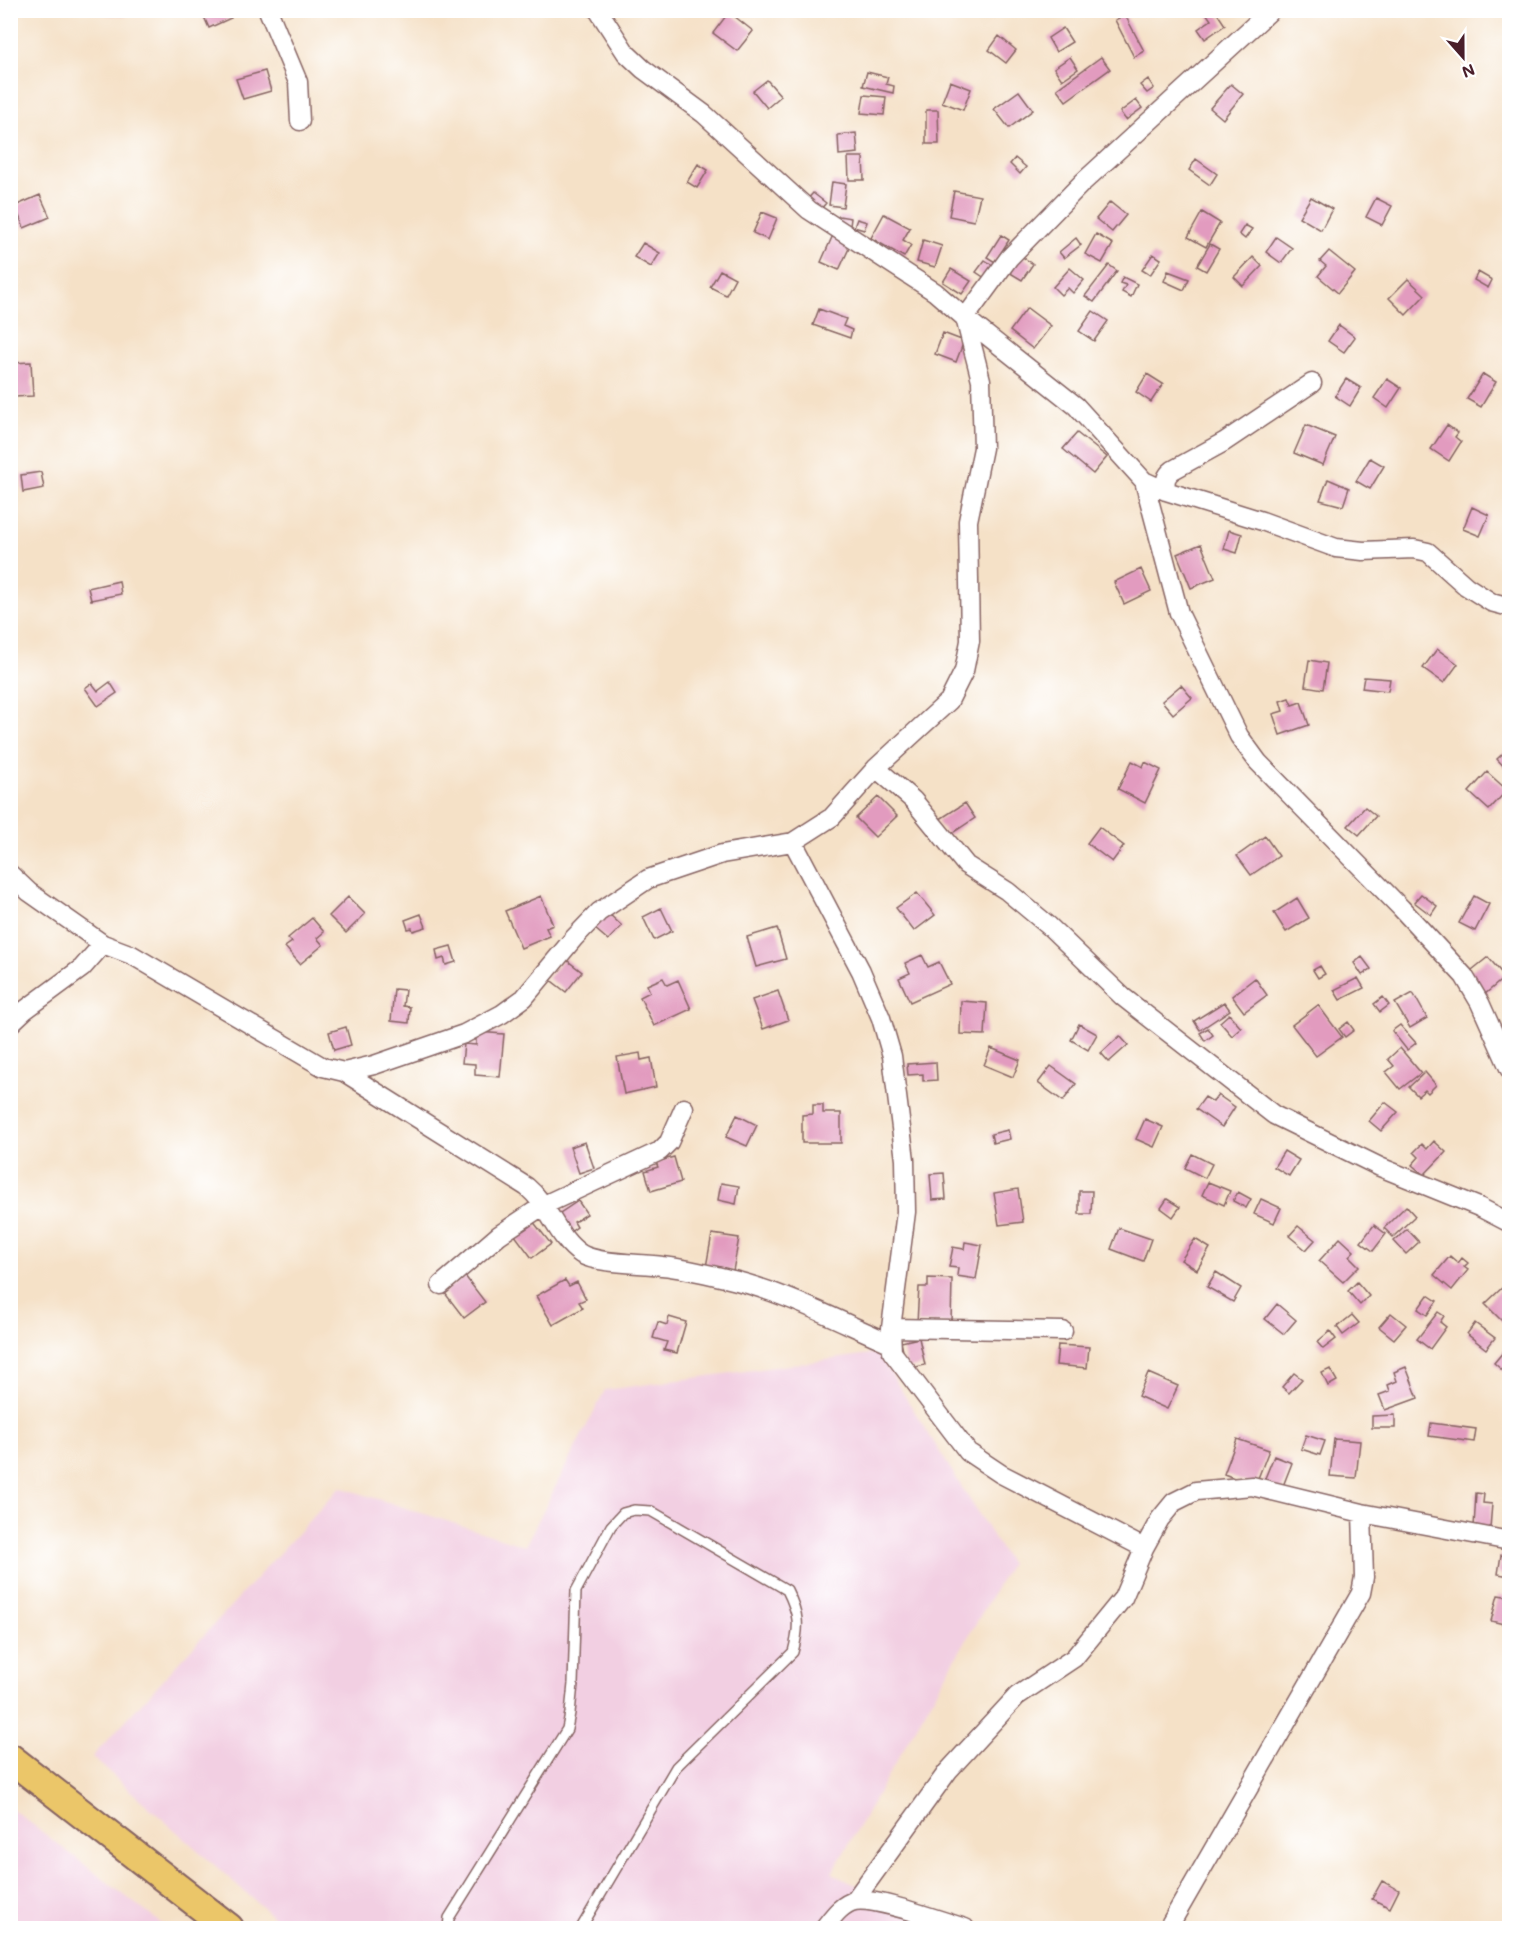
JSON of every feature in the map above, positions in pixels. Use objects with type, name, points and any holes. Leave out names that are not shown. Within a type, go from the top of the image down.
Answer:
[{"type":"main road","points":[[10,1758],[228,1929]]},
{"type":"street","points":[[268,10],[298,82],[300,120]]},
{"type":"street","points":[[598,10],[626,53],[643,69],[704,114],[809,210],[935,292],[1076,406],[1144,481],[1166,491],[1262,520],[1336,548],[1363,551],[1414,549],[1428,552],[1466,586],[1491,602],[1509,607]]},
{"type":"street","points":[[965,318],[1009,258],[1082,183],[1271,10]]},
{"type":"street","points":[[344,1072],[375,1065],[464,1034],[502,1014],[524,998],[599,912],[648,879],[722,854],[793,842],[832,817],[876,768],[949,701],[964,671],[970,641],[968,521],[983,448],[981,380],[965,318]]},
{"type":"street","points":[[1166,491],[1164,481],[1167,474],[1224,442],[1312,383]]},
{"type":"street","points":[[1144,481],[1179,613],[1239,736],[1258,762],[1464,976],[1480,1003],[1509,1070]]},
{"type":"street","points":[[876,768],[913,800],[966,865],[1007,891],[1049,926],[1123,997],[1274,1115],[1380,1167],[1479,1207],[1509,1222]]},
{"type":"street","points":[[793,842],[861,971],[881,1018],[892,1056],[905,1160],[906,1212],[891,1336],[892,1352],[968,1452],[1001,1474],[1144,1548]]},
{"type":"street","points":[[10,874],[29,892],[103,944],[132,955],[323,1067],[344,1072],[527,1187],[544,1205],[563,1239],[581,1254],[592,1259],[663,1266],[726,1278],[891,1336],[1063,1331]]},
{"type":"street","points":[[10,1024],[25,1010],[82,968],[103,944]]},
{"type":"street","points":[[441,1285],[499,1235],[544,1205],[660,1151],[669,1142],[684,1108]]},
{"type":"street","points":[[824,1929],[837,1911],[854,1901],[948,1770],[1017,1696],[1074,1658],[1123,1598],[1144,1548],[1160,1519],[1174,1502],[1196,1491],[1252,1486],[1362,1513],[1509,1541]]},
{"type":"street","points":[[1168,1929],[1361,1593],[1364,1577],[1362,1513]]},
{"type":"street","points":[[854,1901],[874,1902],[965,1929]]},
{"type":"lane","points":[[448,1929],[449,1918],[567,1729],[573,1684],[576,1591],[611,1526],[623,1514],[634,1510],[651,1511],[787,1590],[796,1609],[799,1631],[793,1652],[676,1767],[580,1929]]},
{"type":"shaded area","points":[[878,1353],[1010,1564],[832,1873],[951,1928],[286,1928],[92,1757],[340,1487],[525,1546],[605,1390]]},
{"type":"shaded area","points":[[11,1808],[167,1928],[11,1928]]},
{"type":"building","points":[[98,10],[126,10],[125,16],[97,13]]},
{"type":"building","points":[[201,10],[227,10],[231,18],[209,28]]},
{"type":"building","points":[[1204,10],[1215,10],[1225,25],[1205,39],[1198,29],[1211,20]]},
{"type":"building","points":[[729,12],[753,31],[737,51],[713,33]]},
{"type":"building","points":[[1125,15],[1144,51],[1134,57],[1115,20]]},
{"type":"building","points":[[1063,28],[1072,42],[1056,52],[1048,38]]},
{"type":"building","points":[[999,36],[1016,50],[1006,63],[989,50]]},
{"type":"building","points":[[1070,57],[1078,69],[1062,80],[1054,68]]},
{"type":"building","points":[[1101,57],[1110,69],[1066,101],[1057,89]]},
{"type":"building","points":[[265,71],[271,91],[243,99],[236,79]]},
{"type":"building","points":[[867,72],[888,77],[886,84],[894,86],[893,93],[863,86]]},
{"type":"building","points":[[1148,79],[1154,88],[1147,93],[1140,85]]},
{"type":"building","points":[[767,80],[781,96],[767,108],[753,91]]},
{"type":"building","points":[[950,81],[971,89],[963,110],[942,102]]},
{"type":"building","points":[[1231,84],[1243,94],[1223,119],[1210,108]]},
{"type":"building","points":[[1019,91],[1033,110],[1009,128],[994,109]]},
{"type":"building","points":[[864,95],[886,97],[884,115],[861,113]]},
{"type":"building","points":[[1136,100],[1142,108],[1126,120],[1120,112]]},
{"type":"building","points":[[926,110],[938,110],[939,144],[926,144]]},
{"type":"building","points":[[856,133],[858,153],[839,155],[838,135]]},
{"type":"building","points":[[848,157],[863,157],[864,180],[849,180]]},
{"type":"building","points":[[1015,158],[1026,167],[1020,174],[1010,164]]},
{"type":"building","points":[[1196,159],[1217,174],[1210,185],[1189,170]]},
{"type":"building","points":[[698,164],[708,170],[697,188],[687,182]]},
{"type":"building","points":[[832,182],[846,184],[843,207],[829,205]]},
{"type":"building","points":[[954,191],[980,196],[974,221],[949,216]]},
{"type":"building","points":[[813,193],[826,203],[819,211],[806,201]]},
{"type":"building","points":[[40,195],[50,217],[24,228],[15,206]]},
{"type":"building","points":[[1311,197],[1332,209],[1321,230],[1299,217]]},
{"type":"building","points":[[1376,198],[1392,206],[1382,225],[1366,217]]},
{"type":"building","points":[[1110,202],[1126,215],[1112,232],[1096,219]]},
{"type":"building","points":[[762,212],[777,218],[768,240],[753,233]]},
{"type":"building","points":[[1202,212],[1220,223],[1206,247],[1188,237]]},
{"type":"building","points":[[884,214],[910,228],[903,240],[911,245],[904,257],[871,238]]},
{"type":"building","points":[[839,216],[851,218],[850,226],[838,224]]},
{"type":"building","points":[[857,219],[867,222],[864,230],[854,227]]},
{"type":"building","points":[[1245,225],[1252,229],[1245,239],[1239,234]]},
{"type":"building","points":[[1096,234],[1113,244],[1102,263],[1085,254]]},
{"type":"building","points":[[833,235],[851,244],[839,270],[821,262]]},
{"type":"building","points":[[1001,235],[1009,240],[995,262],[987,257]]},
{"type":"building","points":[[1276,237],[1292,248],[1281,263],[1266,252]]},
{"type":"building","points":[[1076,238],[1081,245],[1064,258],[1059,252]]},
{"type":"building","points":[[923,240],[942,246],[935,267],[917,262]]},
{"type":"building","points":[[643,243],[660,253],[651,267],[634,257]]},
{"type":"building","points":[[1210,244],[1219,249],[1206,271],[1197,266]]},
{"type":"building","points":[[1329,251],[1355,272],[1338,293],[1318,276],[1326,266],[1320,261]]},
{"type":"building","points":[[1018,254],[1033,264],[1022,280],[1007,271]]},
{"type":"building","points":[[1153,254],[1161,259],[1150,275],[1142,270]]},
{"type":"building","points":[[1253,257],[1262,266],[1243,286],[1234,277]]},
{"type":"building","points":[[985,260],[994,266],[985,278],[976,272]]},
{"type":"building","points":[[1109,265],[1117,271],[1094,302],[1085,296]]},
{"type":"building","points":[[1070,268],[1084,280],[1073,293],[1068,288],[1061,295],[1053,287]]},
{"type":"building","points":[[951,269],[971,281],[962,294],[943,282]]},
{"type":"building","points":[[720,270],[735,278],[726,295],[710,287]]},
{"type":"building","points":[[1168,271],[1189,279],[1184,290],[1164,281]]},
{"type":"building","points":[[1478,272],[1492,280],[1488,288],[1474,280]]},
{"type":"building","points":[[1123,277],[1137,284],[1131,297],[1122,292],[1126,285],[1120,283]]},
{"type":"building","points":[[1408,279],[1425,295],[1406,315],[1389,298]]},
{"type":"building","points":[[1027,308],[1051,326],[1033,349],[1010,331]]},
{"type":"building","points":[[819,309],[846,319],[843,326],[852,330],[850,338],[813,325]]},
{"type":"building","points":[[1093,311],[1108,321],[1094,341],[1079,331]]},
{"type":"building","points":[[1339,325],[1355,337],[1344,352],[1328,341]]},
{"type":"building","points":[[943,333],[964,341],[956,362],[935,354]]},
{"type":"building","points":[[31,362],[33,396],[14,397],[12,363]]},
{"type":"building","points":[[1147,374],[1163,384],[1151,402],[1136,392]]},
{"type":"building","points":[[1483,374],[1496,382],[1481,407],[1467,399]]},
{"type":"building","points":[[1346,379],[1361,388],[1350,406],[1335,396]]},
{"type":"building","points":[[1387,379],[1401,388],[1388,408],[1374,398]]},
{"type":"building","points":[[1306,425],[1335,437],[1323,465],[1294,453]]},
{"type":"building","points":[[1447,425],[1458,433],[1455,437],[1461,442],[1449,461],[1431,449]]},
{"type":"building","points":[[1077,433],[1107,457],[1093,474],[1063,449]]},
{"type":"building","points":[[1370,458],[1384,466],[1370,489],[1356,481]]},
{"type":"building","points":[[41,472],[44,488],[23,492],[21,475]]},
{"type":"building","points":[[1328,479],[1349,488],[1343,506],[1320,500]]},
{"type":"building","points":[[1472,507],[1489,515],[1480,536],[1463,529]]},
{"type":"building","points":[[1229,530],[1242,534],[1237,553],[1224,549]]},
{"type":"building","points":[[1201,544],[1215,578],[1191,588],[1177,554]]},
{"type":"building","points":[[1141,569],[1151,591],[1124,604],[1114,582]]},
{"type":"building","points":[[119,581],[121,594],[91,600],[88,588]]},
{"type":"building","points":[[1437,649],[1458,664],[1444,683],[1423,668]]},
{"type":"building","points":[[1309,660],[1327,663],[1323,689],[1305,686]]},
{"type":"building","points":[[1364,677],[1390,679],[1388,691],[1362,688]]},
{"type":"building","points":[[110,682],[117,693],[98,706],[85,688],[92,683],[98,691]]},
{"type":"building","points":[[1181,685],[1192,698],[1173,714],[1162,701]]},
{"type":"building","points":[[1289,698],[1292,705],[1301,702],[1309,725],[1280,735],[1273,714],[1283,711],[1280,701]]},
{"type":"building","points":[[1510,747],[1510,770],[1508,771],[1497,759]]},
{"type":"building","points":[[1132,761],[1143,767],[1145,762],[1161,770],[1145,803],[1118,789]]},
{"type":"building","points":[[1487,772],[1507,790],[1489,810],[1469,792]]},
{"type":"building","points":[[878,797],[897,816],[875,837],[856,818]]},
{"type":"building","points":[[965,803],[975,818],[948,836],[937,821]]},
{"type":"building","points":[[1365,807],[1376,816],[1359,835],[1348,826]]},
{"type":"building","points":[[1099,827],[1124,846],[1112,862],[1087,843]]},
{"type":"building","points":[[1265,836],[1279,856],[1251,875],[1237,856]]},
{"type":"building","points":[[917,893],[935,915],[914,931],[896,908]]},
{"type":"building","points":[[1421,894],[1437,906],[1431,915],[1414,902]]},
{"type":"building","points":[[541,896],[553,925],[546,928],[550,936],[521,948],[505,911]]},
{"type":"building","points":[[1474,896],[1489,904],[1475,931],[1459,923]]},
{"type":"building","points":[[348,897],[365,914],[346,933],[329,916]]},
{"type":"building","points":[[1297,898],[1309,918],[1286,932],[1274,913]]},
{"type":"building","points":[[661,908],[672,931],[654,940],[643,917]]},
{"type":"building","points":[[608,913],[622,926],[608,940],[594,928]]},
{"type":"building","points":[[421,914],[426,927],[413,931],[412,928],[408,929],[405,920]]},
{"type":"building","points":[[312,918],[324,932],[317,938],[323,945],[300,964],[285,947],[292,942],[288,938]]},
{"type":"building","points":[[777,928],[786,959],[756,967],[747,937]]},
{"type":"building","points":[[451,946],[456,962],[446,965],[444,958],[438,960],[436,950]]},
{"type":"building","points":[[922,955],[928,967],[939,962],[950,984],[910,1002],[899,978],[910,973],[905,963]]},
{"type":"building","points":[[1362,957],[1371,969],[1362,975],[1354,963]]},
{"type":"building","points":[[1488,957],[1505,977],[1484,995],[1467,974]]},
{"type":"building","points":[[564,958],[582,972],[566,992],[548,978]]},
{"type":"building","points":[[1320,966],[1325,974],[1318,978],[1313,970]]},
{"type":"building","points":[[663,978],[667,985],[678,980],[691,1009],[654,1026],[640,997],[650,992],[647,985]]},
{"type":"building","points":[[1255,978],[1267,995],[1244,1012],[1232,996]]},
{"type":"building","points":[[1358,978],[1364,988],[1340,1000],[1334,990]]},
{"type":"building","points":[[394,989],[405,990],[403,1006],[410,1007],[409,1023],[391,1021]]},
{"type":"building","points":[[778,991],[788,1020],[763,1029],[752,1000]]},
{"type":"building","points":[[1413,993],[1427,1018],[1410,1028],[1395,1003]]},
{"type":"building","points":[[1383,997],[1389,1005],[1380,1012],[1374,1004]]},
{"type":"building","points":[[961,1001],[987,1003],[985,1035],[960,1034]]},
{"type":"building","points":[[1224,1002],[1230,1010],[1200,1030],[1194,1021]]},
{"type":"building","points":[[1318,1005],[1342,1037],[1316,1056],[1292,1025]]},
{"type":"building","points":[[1229,1014],[1241,1028],[1232,1036],[1220,1022]]},
{"type":"building","points":[[1348,1022],[1354,1030],[1345,1037],[1339,1029]]},
{"type":"building","points":[[1079,1024],[1097,1034],[1088,1050],[1071,1040]]},
{"type":"building","points":[[1400,1025],[1416,1043],[1407,1050],[1392,1031]]},
{"type":"building","points":[[346,1027],[351,1045],[334,1050],[329,1032]]},
{"type":"building","points":[[1208,1028],[1213,1035],[1205,1041],[1200,1033]]},
{"type":"building","points":[[476,1032],[504,1034],[500,1077],[475,1075],[475,1064],[462,1063],[464,1044],[476,1045]]},
{"type":"building","points":[[1120,1036],[1128,1045],[1109,1062],[1101,1053]]},
{"type":"building","points":[[991,1048],[1020,1060],[1013,1077],[984,1065]]},
{"type":"building","points":[[1400,1048],[1421,1073],[1400,1089],[1386,1072],[1394,1066],[1388,1059]]},
{"type":"building","points":[[640,1053],[641,1060],[651,1058],[656,1087],[624,1094],[617,1057]]},
{"type":"building","points":[[936,1062],[937,1080],[923,1081],[923,1074],[908,1075],[907,1064]]},
{"type":"building","points":[[1051,1066],[1076,1084],[1063,1101],[1038,1083]]},
{"type":"building","points":[[1425,1072],[1436,1085],[1428,1093],[1425,1090],[1418,1096],[1409,1087]]},
{"type":"building","points":[[1218,1095],[1235,1107],[1222,1127],[1196,1109],[1205,1097],[1213,1102]]},
{"type":"building","points":[[1385,1102],[1398,1112],[1381,1131],[1369,1121]]},
{"type":"building","points":[[813,1105],[823,1105],[823,1113],[841,1113],[841,1143],[802,1143],[802,1115],[813,1114]]},
{"type":"building","points":[[737,1115],[757,1125],[747,1146],[726,1137]]},
{"type":"building","points":[[1145,1119],[1163,1127],[1154,1147],[1136,1139]]},
{"type":"building","points":[[1008,1130],[1010,1139],[993,1143],[991,1134]]},
{"type":"building","points":[[1434,1141],[1446,1152],[1424,1175],[1412,1165],[1419,1157],[1414,1152],[1422,1144],[1427,1149]]},
{"type":"building","points":[[585,1142],[594,1168],[579,1173],[570,1147]]},
{"type":"building","points":[[1284,1151],[1299,1160],[1289,1176],[1274,1167]]},
{"type":"building","points":[[1192,1154],[1212,1164],[1205,1178],[1185,1168]]},
{"type":"building","points":[[674,1157],[681,1182],[651,1191],[645,1171],[658,1167],[656,1162]]},
{"type":"building","points":[[944,1173],[946,1199],[932,1200],[930,1174]]},
{"type":"building","points":[[1208,1182],[1230,1191],[1224,1205],[1202,1195]]},
{"type":"building","points":[[721,1183],[739,1186],[736,1204],[718,1200]]},
{"type":"building","points":[[1018,1189],[1023,1222],[999,1225],[994,1193]]},
{"type":"building","points":[[1079,1191],[1092,1191],[1091,1214],[1079,1214]]},
{"type":"building","points":[[1238,1192],[1251,1199],[1246,1208],[1233,1201]]},
{"type":"building","points":[[1167,1199],[1180,1207],[1173,1217],[1161,1208]]},
{"type":"building","points":[[1261,1199],[1281,1208],[1274,1223],[1254,1214]]},
{"type":"building","points":[[578,1201],[587,1214],[574,1222],[577,1227],[566,1235],[554,1217]]},
{"type":"building","points":[[1406,1206],[1415,1216],[1393,1237],[1384,1228]]},
{"type":"building","points":[[532,1220],[551,1244],[532,1258],[514,1234]]},
{"type":"building","points":[[1374,1225],[1386,1234],[1373,1251],[1361,1242]]},
{"type":"building","points":[[1298,1226],[1315,1240],[1306,1250],[1289,1236]]},
{"type":"building","points":[[1119,1228],[1151,1239],[1143,1261],[1111,1249]]},
{"type":"building","points":[[1407,1229],[1419,1242],[1406,1254],[1394,1241]]},
{"type":"building","points":[[712,1234],[739,1238],[733,1271],[706,1267]]},
{"type":"building","points":[[1340,1238],[1354,1251],[1349,1256],[1359,1266],[1343,1282],[1319,1261]]},
{"type":"building","points":[[1195,1239],[1210,1248],[1197,1270],[1181,1260]]},
{"type":"building","points":[[965,1242],[982,1245],[976,1279],[957,1276],[958,1268],[949,1267],[953,1247],[964,1249]]},
{"type":"building","points":[[1450,1256],[1458,1263],[1462,1258],[1468,1263],[1464,1267],[1468,1270],[1452,1290],[1434,1275]]},
{"type":"building","points":[[1216,1272],[1241,1288],[1233,1302],[1207,1287]]},
{"type":"building","points":[[465,1276],[485,1302],[464,1318],[444,1292]]},
{"type":"building","points":[[928,1278],[952,1279],[951,1323],[917,1323],[919,1287],[928,1287]]},
{"type":"building","points":[[565,1280],[569,1286],[577,1282],[586,1299],[579,1302],[583,1308],[553,1325],[536,1296]]},
{"type":"building","points":[[1357,1282],[1369,1296],[1360,1305],[1348,1291]]},
{"type":"building","points":[[1504,1286],[1510,1291],[1510,1329],[1485,1304]]},
{"type":"building","points":[[1428,1295],[1437,1301],[1427,1315],[1418,1309]]},
{"type":"building","points":[[1277,1304],[1296,1320],[1284,1334],[1265,1319]]},
{"type":"building","points":[[1438,1312],[1444,1316],[1440,1322],[1446,1327],[1430,1349],[1417,1339]]},
{"type":"building","points":[[1391,1313],[1406,1325],[1394,1339],[1379,1327]]},
{"type":"building","points":[[1352,1315],[1359,1323],[1343,1335],[1337,1327]]},
{"type":"building","points":[[669,1317],[686,1322],[677,1353],[664,1350],[667,1342],[653,1338],[658,1322],[667,1325]]},
{"type":"building","points":[[1475,1323],[1495,1338],[1486,1349],[1467,1334]]},
{"type":"building","points":[[1330,1331],[1336,1339],[1323,1349],[1317,1342]]},
{"type":"building","points":[[919,1338],[925,1365],[907,1369],[901,1342]]},
{"type":"building","points":[[1058,1345],[1089,1347],[1087,1368],[1056,1365]]},
{"type":"building","points":[[1504,1351],[1510,1355],[1510,1363],[1503,1371],[1494,1363]]},
{"type":"building","points":[[1406,1367],[1418,1398],[1385,1410],[1379,1395],[1390,1391],[1388,1385],[1397,1381],[1394,1372]]},
{"type":"building","points":[[1330,1369],[1337,1381],[1328,1386],[1322,1373]]},
{"type":"building","points":[[1148,1373],[1178,1386],[1167,1409],[1138,1396]]},
{"type":"building","points":[[1294,1373],[1302,1379],[1289,1393],[1282,1387]]},
{"type":"building","points":[[1395,1415],[1395,1428],[1372,1428],[1372,1416]]},
{"type":"building","points":[[1431,1423],[1476,1429],[1474,1442],[1429,1436]]},
{"type":"building","points":[[1306,1435],[1325,1441],[1320,1455],[1301,1449]]},
{"type":"building","points":[[1237,1439],[1269,1450],[1255,1486],[1224,1474]]},
{"type":"building","points":[[1334,1439],[1360,1441],[1356,1478],[1330,1476]]},
{"type":"building","points":[[1274,1456],[1292,1463],[1281,1491],[1263,1483]]},
{"type":"building","points":[[1476,1493],[1484,1494],[1483,1503],[1492,1504],[1490,1528],[1474,1527]]},
{"type":"building","points":[[1501,1555],[1510,1556],[1510,1576],[1498,1574]]},
{"type":"building","points":[[1498,1595],[1510,1597],[1508,1625],[1491,1621]]},
{"type":"building","points":[[1382,1881],[1399,1890],[1390,1908],[1372,1899]]}]
